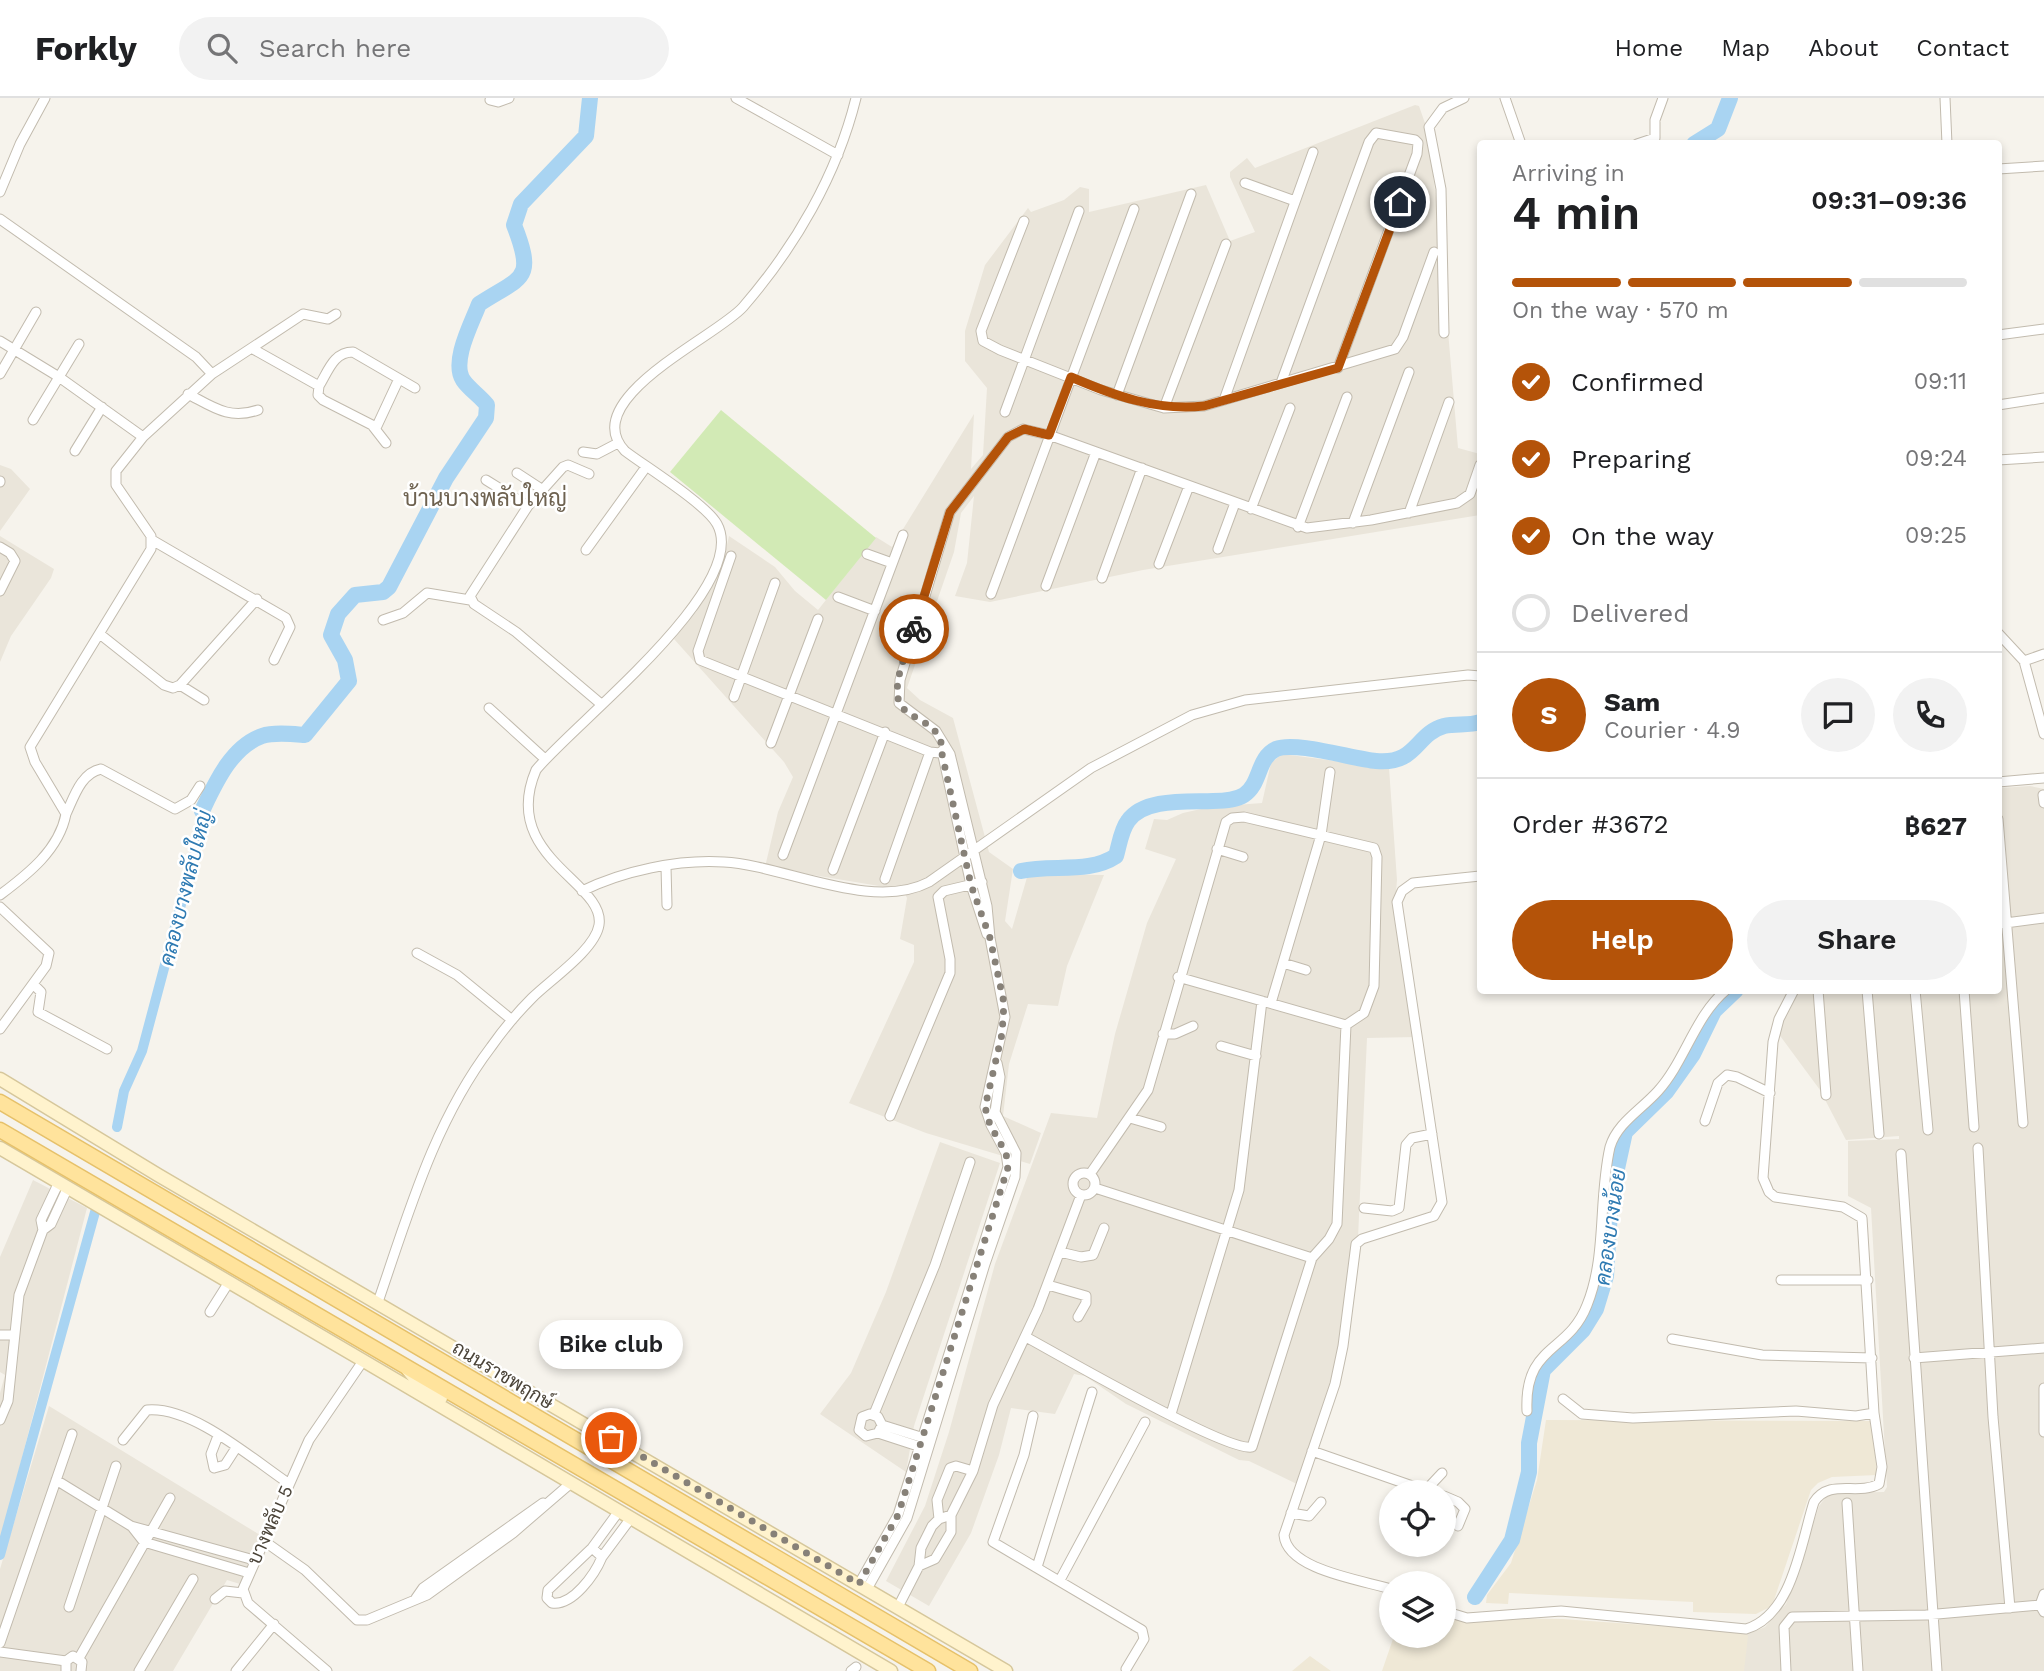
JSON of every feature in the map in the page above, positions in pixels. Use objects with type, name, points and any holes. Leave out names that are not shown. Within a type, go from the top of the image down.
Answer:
[{"type":"main road","name":"ถนนราชพฤกษ์","points":[[0,1079],[158,1175],[1006,1671]]},
{"type":"main road","name":"ถนนราชพฤกษ์","points":[[0,1101],[970,1671]]},
{"type":"main road","name":"ถนนราชพฤกษ์","points":[[0,1130],[928,1671]]},
{"type":"main road","points":[[72,1145],[158,1175]]},
{"type":"main road","points":[[0,1148],[363,1362],[499,1438],[891,1671]]},
{"type":"main road","points":[[67,1187],[138,1211]]},
{"type":"main road","points":[[402,1362],[417,1381],[476,1419],[499,1438]]},
{"type":"street","points":[[0,192],[20,144],[46,98]]},
{"type":"street","points":[[490,100],[498,102],[509,98]]},
{"type":"street","points":[[736,98],[838,155]]},
{"type":"street","points":[[378,1303],[436,1142],[461,1091],[512,1020],[596,935],[598,914],[583,891],[545,850],[532,828],[531,787],[536,770],[685,619],[705,587],[719,548],[720,530],[714,519],[618,443],[615,421],[628,399],[648,377],[689,344],[741,309],[804,222],[838,155],[856,98]]},
{"type":"street","points":[[1444,333],[1441,190],[1429,127],[1443,108],[1464,98]]},
{"type":"street","points":[[1505,98],[1520,140]]},
{"type":"street","points":[[1649,140],[1655,138],[1655,120],[1663,98]]},
{"type":"street","points":[[1945,98],[1947,140]]},
{"type":"street","points":[[1281,383],[1372,136],[1382,132],[1415,140],[1418,143],[1417,154],[1338,368]]},
{"type":"street","points":[[1224,400],[1313,152]]},
{"type":"street","points":[[2002,169],[2044,166]]},
{"type":"street","points":[[1245,183],[1295,201]]},
{"type":"street","points":[[1117,395],[1191,194]]},
{"type":"street","points":[[990,594],[1134,209]]},
{"type":"street","points":[[1005,412],[1079,211]]},
{"type":"street","points":[[0,219],[196,357],[212,374]]},
{"type":"street","points":[[1024,221],[981,337],[986,344],[1117,395],[1164,408],[1204,406],[1389,352],[1399,345],[1434,252]]},
{"type":"street","points":[[1164,408],[1226,244]]},
{"type":"street","points":[[0,374],[36,312]]},
{"type":"street","points":[[274,660],[286,637],[289,622],[257,599],[179,558],[152,540],[120,493],[115,478],[116,471],[136,432],[212,374],[303,314],[328,319],[337,314]]},
{"type":"street","points":[[2002,334],[2044,329]]},
{"type":"street","points":[[0,341],[59,377],[136,432]]},
{"type":"street","points":[[33,420],[79,344]]},
{"type":"street","points":[[253,349],[319,386]]},
{"type":"street","points":[[386,443],[376,428],[323,400],[318,395],[319,386],[336,359],[346,352],[353,352],[415,388]]},
{"type":"street","points":[[1353,523],[1409,372]]},
{"type":"street","points":[[376,428],[397,383]]},
{"type":"street","points":[[188,394],[225,414],[239,415],[258,411]]},
{"type":"street","points":[[1297,527],[1347,397]]},
{"type":"street","points":[[2002,404],[2044,398]]},
{"type":"street","points":[[1409,513],[1449,402]]},
{"type":"street","points":[[75,451],[102,407]]},
{"type":"street","points":[[1251,509],[1290,408]]},
{"type":"street","points":[[863,1586],[902,1516],[1007,1175],[1008,1160],[1003,1139],[985,1107],[1005,1017],[982,882],[943,743],[926,722],[903,708],[898,691],[950,512],[998,448],[1017,431],[1031,430],[1049,435],[1297,527],[1321,528],[1353,523],[1466,500],[1477,472]]},
{"type":"street","points":[[583,452],[597,454],[618,443]]},
{"type":"street","points":[[1046,586],[1096,452]]},
{"type":"street","points":[[2002,460],[2044,457]]},
{"type":"street","points":[[470,600],[471,591],[542,489],[566,465],[589,474]]},
{"type":"street","points":[[586,550],[646,467]]},
{"type":"street","points":[[1102,578],[1142,468]]},
{"type":"street","points":[[517,473],[542,489]]},
{"type":"street","points":[[486,480],[528,506]]},
{"type":"street","points":[[1159,564],[1189,486]]},
{"type":"street","points":[[1218,549],[1236,503]]},
{"type":"street","points":[[783,855],[903,535]]},
{"type":"street","points":[[66,811],[35,762],[30,747],[101,635],[151,549],[152,540]]},
{"type":"street","points":[[0,547],[10,553],[15,561],[0,592]]},
{"type":"street","points":[[867,554],[892,563]]},
{"type":"street","points":[[731,556],[698,651],[704,663],[885,732],[930,752],[946,754]]},
{"type":"street","points":[[734,697],[775,583]]},
{"type":"street","points":[[383,620],[403,613],[427,593],[470,600],[536,648],[601,704]]},
{"type":"street","points":[[838,597],[875,611]]},
{"type":"street","points":[[101,635],[164,685],[173,688],[180,685],[257,599]]},
{"type":"street","points":[[771,743],[818,620]]},
{"type":"street","points":[[2002,637],[2024,661],[2044,734]]},
{"type":"street","points":[[2024,661],[2044,654]]},
{"type":"street","points":[[583,891],[610,879],[666,867],[725,862],[811,882],[899,891],[923,885],[1103,761],[1154,733],[1216,706],[1270,696],[1477,676]]},
{"type":"street","points":[[180,685],[204,700]]},
{"type":"street","points":[[489,708],[545,759]]},
{"type":"street","points":[[833,870],[885,732]]},
{"type":"street","points":[[885,879],[930,752]]},
{"type":"street","points":[[0,895],[44,857],[63,826],[66,811],[85,778],[96,770],[109,774],[175,809],[191,800],[200,786]]},
{"type":"street","points":[[1171,1414],[1239,1190],[1256,1056],[1267,1002],[1283,963],[1321,835],[1330,772]]},
{"type":"street","points":[[2002,782],[2044,779]]},
{"type":"street","points":[[2043,795],[2044,803]]},
{"type":"street","points":[[1090,1174],[1147,1090],[1178,977],[1226,822],[1238,816],[1370,845],[1377,857],[1374,986],[1364,1013],[1346,1025],[1178,977]]},
{"type":"street","points":[[1217,849],[1243,857]]},
{"type":"street","points":[[973,850],[971,885],[990,938]]},
{"type":"street","points":[[666,867],[667,905]]},
{"type":"street","points":[[1379,1586],[1325,1569],[1294,1555],[1287,1548],[1284,1535],[1343,1346],[1356,1244],[1362,1239],[1434,1216],[1441,1208],[1442,1196],[1397,902],[1402,891],[1413,883],[1477,876]]},
{"type":"street","points":[[890,1116],[950,972],[938,897],[944,891],[982,882]]},
{"type":"street","points":[[2002,902],[2023,1124]]},
{"type":"street","points":[[0,907],[49,953],[46,966],[0,1029]]},
{"type":"street","points":[[2003,923],[2044,918]]},
{"type":"street","points":[[417,953],[457,975],[512,1020]]},
{"type":"street","points":[[1283,963],[1306,970]]},
{"type":"street","points":[[33,985],[41,992],[38,1012],[107,1049]]},
{"type":"street","points":[[1527,1411],[1528,1380],[1536,1364],[1578,1322],[1594,1285],[1605,1176],[1614,1135],[1672,1073],[1711,1005],[1722,994]]},
{"type":"street","points":[[1456,1615],[1467,1618],[1561,1611],[1746,1629],[1758,1626],[1777,1607],[1814,1502],[1820,1493],[1836,1488],[1871,1488],[1878,1484],[1882,1466],[1874,1413],[1868,1280],[1862,1218],[1855,1211],[1843,1207],[1782,1200],[1774,1197],[1765,1185],[1775,1030],[1792,994]]},
{"type":"street","points":[[1818,994],[1826,1094]]},
{"type":"street","points":[[1867,994],[1879,1135]]},
{"type":"street","points":[[1915,994],[1928,1130]]},
{"type":"street","points":[[1964,994],[1974,1127]]},
{"type":"street","points":[[1026,1337],[1238,1447],[1252,1447],[1312,1258],[1333,1234],[1337,1224],[1346,1025]]},
{"type":"street","points":[[1164,1034],[1175,1034],[1193,1026]]},
{"type":"street","points":[[1221,1046],[1256,1056]]},
{"type":"street","points":[[1705,1121],[1718,1083],[1727,1075],[1770,1093]]},
{"type":"street","points":[[1130,1118],[1160,1127]]},
{"type":"street","points":[[1364,1208],[1392,1211],[1399,1208],[1406,1145],[1412,1138],[1432,1134]]},
{"type":"street","points":[[1978,1148],[1992,1351],[1993,1418],[2010,1608]]},
{"type":"street","points":[[1901,1154],[1937,1671]]},
{"type":"street","points":[[925,1444],[880,1429],[874,1414],[935,1265],[970,1162]]},
{"type":"street","points":[[1079,1174],[1090,1174],[1095,1180],[1095,1188],[1087,1195],[1081,1195],[1073,1187],[1074,1180],[1079,1174]]},
{"type":"street","points":[[0,1420],[8,1401],[19,1294],[43,1230],[51,1224],[67,1187]]},
{"type":"street","points":[[1095,1188],[1312,1258]]},
{"type":"street","points":[[919,1566],[935,1559],[951,1532],[951,1515],[973,1471],[993,1405],[1026,1337],[1081,1195]]},
{"type":"street","points":[[1060,1252],[1081,1257],[1093,1255],[1104,1228]]},
{"type":"street","points":[[1782,1280],[1868,1280]]},
{"type":"street","points":[[210,1312],[229,1282]]},
{"type":"street","points":[[1048,1284],[1086,1296],[1086,1303],[1078,1317]]},
{"type":"street","points":[[0,1335],[14,1335]]},
{"type":"street","points":[[1672,1339],[1762,1355],[1871,1358]]},
{"type":"street","points":[[1914,1358],[2044,1348]]},
{"type":"street","name":"บางพลับ 5","points":[[243,1593],[254,1560],[288,1483],[317,1427],[363,1362]]},
{"type":"street","points":[[2044,1388],[2044,1432]]},
{"type":"street","points":[[1037,1567],[1092,1392]]},
{"type":"street","points":[[1563,1399],[1582,1413],[1633,1418],[1796,1411],[1856,1416],[1874,1413]]},
{"type":"street","points":[[123,1440],[144,1412],[153,1409],[186,1418],[288,1483]]},
{"type":"street","points":[[874,1414],[862,1417],[859,1430],[870,1437],[880,1429]]},
{"type":"street","points":[[1033,1416],[1024,1455],[993,1542],[1142,1630],[1144,1639],[1124,1670]]},
{"type":"street","points":[[1059,1580],[1145,1422]]},
{"type":"street","points":[[0,1643],[72,1434]]},
{"type":"street","points":[[218,1436],[211,1454],[214,1468],[225,1465],[236,1448]]},
{"type":"street","points":[[1312,1451],[1398,1480]]},
{"type":"street","points":[[69,1607],[116,1466]]},
{"type":"street","points":[[898,1607],[919,1566],[921,1548],[939,1519],[937,1500],[950,1468],[956,1466],[973,1471]]},
{"type":"street","points":[[1437,1480],[1442,1473]]},
{"type":"street","points":[[56,1480],[131,1526],[254,1560]]},
{"type":"street","points":[[264,1541],[305,1570],[357,1620],[367,1620],[416,1598],[423,1588],[492,1544],[571,1483]]},
{"type":"street","points":[[79,1658],[170,1498]]},
{"type":"street","points":[[1456,1501],[1465,1509],[1458,1526]]},
{"type":"street","points":[[1291,1513],[1309,1516],[1321,1502]]},
{"type":"street","points":[[1847,1503],[1858,1671]]},
{"type":"street","points":[[619,1511],[592,1548],[548,1590],[546,1595],[552,1603],[563,1602],[588,1581],[631,1518]]},
{"type":"street","points":[[939,1519],[951,1515]]},
{"type":"street","points":[[131,1526],[144,1542],[249,1573]]},
{"type":"street","points":[[206,1559],[208,1546]]},
{"type":"street","points":[[592,1548],[602,1557]]},
{"type":"street","points":[[139,1671],[193,1579]]},
{"type":"street","points":[[215,1599],[225,1591],[243,1593],[248,1603],[327,1671]]},
{"type":"street","points":[[1786,1671],[1783,1627],[1792,1617],[1854,1617],[2042,1608],[2044,1594]]},
{"type":"street","points":[[236,1671],[274,1624]]},
{"type":"street","points":[[0,1652],[66,1666],[73,1656],[79,1658],[84,1670]]},
{"type":"shaded area","points":[[1415,105],[1419,106],[1427,129],[1438,214],[1458,448],[1477,453],[1477,515],[1143,570],[990,602],[955,596],[967,563],[974,496],[961,513],[954,552],[907,688],[920,700],[953,718],[989,852],[1013,869],[1005,921],[1012,929],[1028,874],[1104,875],[1067,966],[1058,1006],[1028,1004],[1009,1064],[1003,1116],[1041,1133],[1030,1164],[926,1133],[849,1103],[914,962],[914,945],[900,939],[907,898],[903,890],[765,867],[778,812],[793,777],[784,762],[674,639],[696,612],[722,567],[729,536],[775,567],[795,591],[818,610],[876,537],[892,547],[974,414],[971,469],[983,455],[987,388],[965,361],[965,331],[985,265],[1028,208],[1031,212],[1064,200],[1080,187],[1089,189],[1089,212],[1206,185],[1230,241],[1255,232],[1230,172],[1247,158],[1255,168]]},
{"type":"shaded area","points":[[0,465],[11,469],[30,489],[0,531]]},
{"type":"shaded area","points":[[0,536],[54,569],[51,578],[11,636],[0,662]]},
{"type":"shaded area","points":[[1282,754],[1389,768],[1397,880],[1394,918],[1416,1037],[1367,1038],[1358,1238],[1332,1390],[1299,1485],[1249,1461],[1239,1460],[1126,1404],[1085,1376],[1074,1374],[1055,1414],[1011,1408],[999,1455],[971,1533],[929,1606],[886,1581],[925,1506],[949,1432],[995,1264],[1051,1113],[1097,1118],[1115,1034],[1147,923],[1176,859],[1145,849],[1154,819],[1167,820],[1210,807],[1262,803],[1271,763]]},
{"type":"shaded area","points":[[2030,786],[2044,789],[2044,1671],[1740,1671],[1745,1635],[1765,1627],[1786,1604],[1819,1506],[1829,1493],[1884,1492],[1887,1487],[1871,1208],[1848,1196],[1848,1141],[1899,1139],[1899,1136],[1846,1140],[1820,1090],[1778,1033],[1797,994],[2002,994],[2002,788]]},
{"type":"shaded area","points":[[940,1142],[1000,1163],[914,1426],[906,1472],[820,1414],[851,1373],[886,1292]]},
{"type":"shaded area","points":[[33,1180],[87,1208],[0,1542],[0,1393],[5,1375],[0,1372],[0,1257]]},
{"type":"shaded area","points":[[49,1406],[260,1535],[240,1584],[227,1580],[173,1671],[0,1671],[0,1569]]},
{"type":"shaded area","points":[[1546,1420],[1872,1421],[1877,1475],[1832,1477],[1818,1483],[1811,1490],[1772,1606],[1756,1614],[1693,1612],[1693,1602],[1509,1593],[1508,1604],[1486,1603],[1487,1595],[1511,1563],[1537,1480]]},
{"type":"shaded area","points":[[1456,1616],[1562,1619],[1743,1632],[1748,1636],[1744,1671],[1382,1671],[1390,1648],[1456,1648]]},
{"type":"shaded area","points":[[1310,1656],[1331,1671],[1292,1671]]},
{"type":"green space","points":[[721,410],[876,538],[826,600],[670,472]]},
{"type":"waterway","name":"คลองบางพลับใหญ่","points":[[202,811],[225,768],[241,749],[262,736],[305,735],[349,681],[345,660],[331,635],[338,614],[355,595],[383,592],[389,587],[446,478],[486,418],[487,405],[465,383],[460,372],[459,363],[464,342],[479,304],[521,275],[524,257],[514,225],[521,204],[586,136],[590,98]]},
{"type":"waterway","name":"คลองบางน้อย","points":[[1700,140],[1718,129],[1730,98]]},
{"type":"waterway","points":[[1021,871],[1083,867],[1105,862],[1116,856],[1128,821],[1144,808],[1167,803],[1220,801],[1241,797],[1254,784],[1265,758],[1276,749],[1297,747],[1366,760],[1390,761],[1408,754],[1434,730],[1448,725],[1477,723]]},
{"type":"waterway","name":"คลองบางพลับใหญ่","points":[[117,1127],[124,1091],[142,1051],[200,833],[202,811]]},
{"type":"waterway","name":"คลองบางน้อย","points":[[1475,1597],[1512,1540],[1529,1472],[1529,1443],[1543,1370],[1583,1330],[1596,1309],[1606,1276],[1611,1196],[1625,1132],[1666,1092],[1693,1054],[1714,1011],[1732,994]]},
{"type":"waterway","name":"คลองบางพลับใหญ่","points":[[0,1555],[95,1212]]},
{"type":"way so far","points":[[611,1438],[859,1584],[898,1515],[976,1261],[1008,1167],[1006,1153],[990,1125],[985,1107],[1005,1017],[990,938],[981,921],[971,885],[942,754],[943,743],[936,731],[903,708],[898,698],[900,680],[914,629]]},
{"type":"place","name":"Bike club","points":[[611,1438]]},
{"type":"district","name":"บ้านบางพลับใหญ่","points":[[485,498]]},
{"type":"route","points":[[914,629],[950,512],[1008,437],[1024,429],[1049,435],[1071,377],[1101,390],[1150,405],[1185,408],[1204,406],[1338,368],[1400,202]]}]
